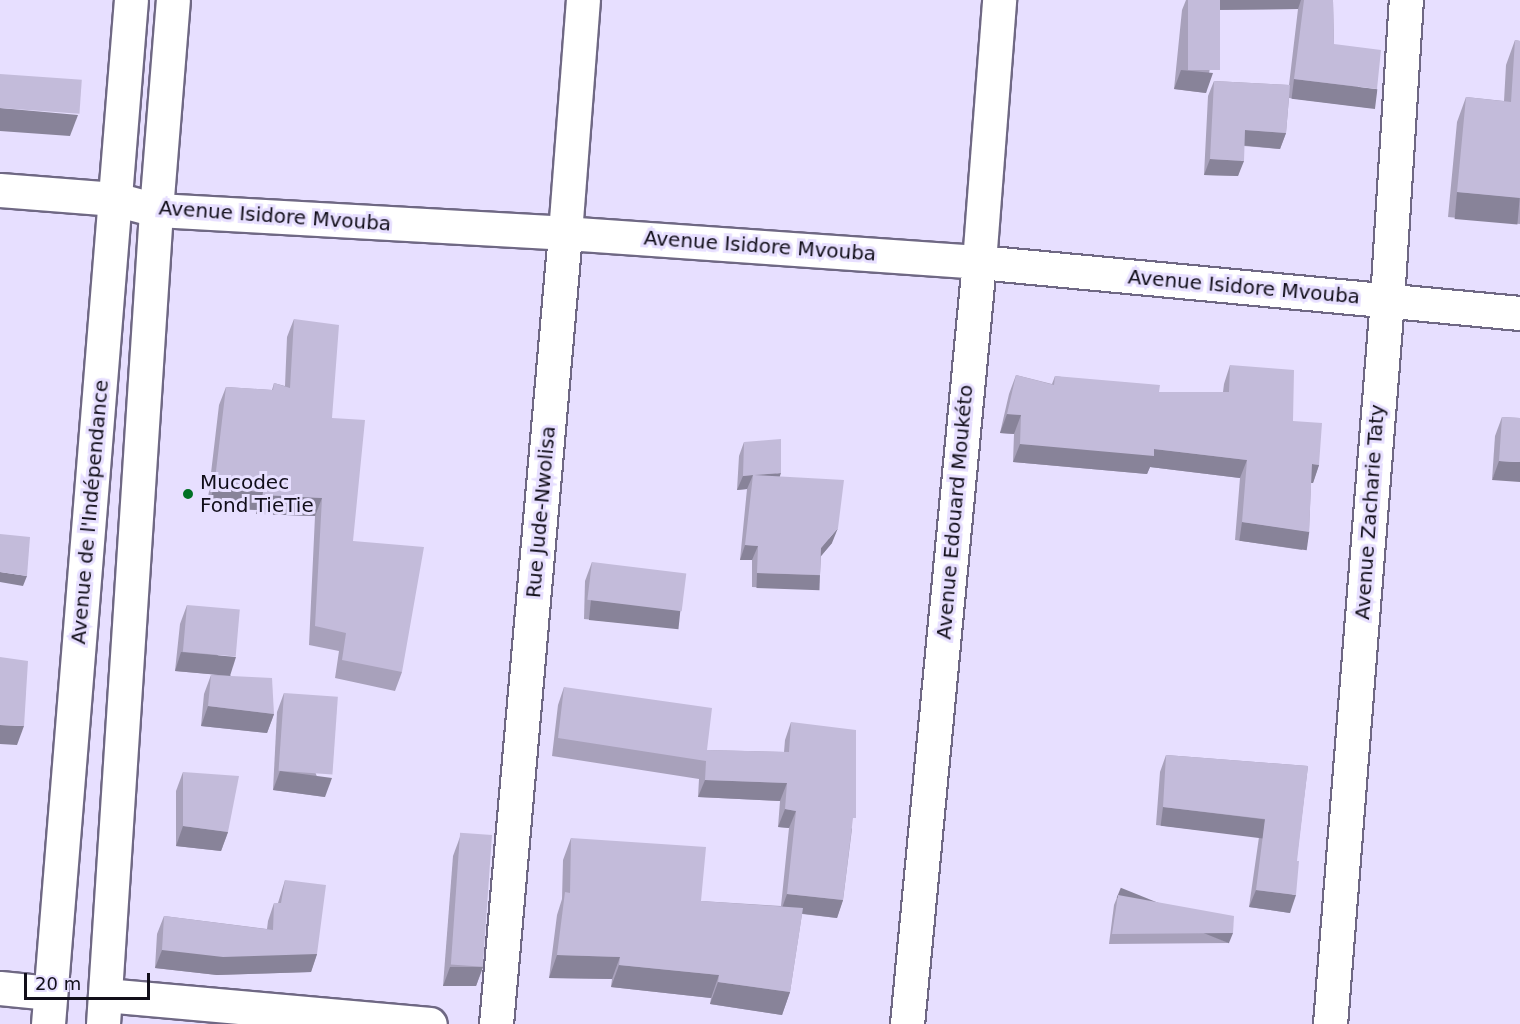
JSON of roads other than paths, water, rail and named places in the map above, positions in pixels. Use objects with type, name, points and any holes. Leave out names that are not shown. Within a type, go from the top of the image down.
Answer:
[{"type":"street","name":"Avenue de l'Indépendance","points":[[49,1008],[131,0]]},
{"type":"street","points":[[173,0],[156,210],[104,1010],[430,1024]]},
{"type":"street","name":"Rue Jude-Nwolisa","points":[[496,1024],[583,0]]},
{"type":"street","name":"Avenue Edouard Moukéto","points":[[907,1024],[979,262],[999,0]]},
{"type":"street","name":"Avenue Zacharie Taty","points":[[1330,1024],[1387,300],[1406,0]]},
{"type":"street","name":"Avenue Isidore Mvouba","points":[[0,190],[115,199],[156,210],[565,233],[979,262],[1520,313]]},
{"type":"street","points":[[0,988],[49,1008]]},
{"type":"place","name":"Mucodec Fond TieTie","points":[[188,494]]}]
